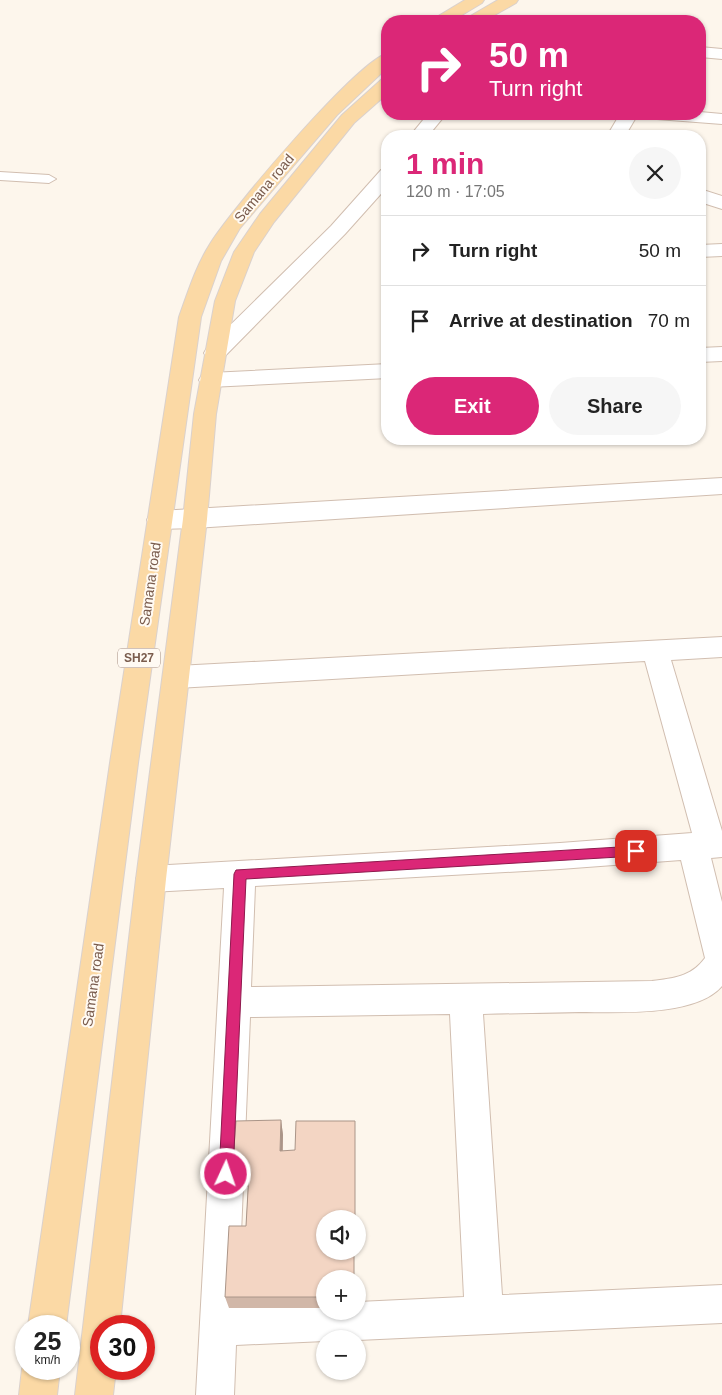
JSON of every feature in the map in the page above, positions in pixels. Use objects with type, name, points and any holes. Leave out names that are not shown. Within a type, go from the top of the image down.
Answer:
[{"type":"main road","points":[[451,15],[476,0]]},
{"type":"main road","points":[[484,15],[510,0]]},
{"type":"main road","name":"Samana road","points":[[102,1315],[150,879],[177,678],[210,380],[225,302],[244,252],[267,218],[381,82]]},
{"type":"main road","name":"Samana road","points":[[48,1315],[94,977],[159,520],[190,318],[203,278],[220,244],[256,196],[381,82]]},
{"type":"main road","points":[[38,1395],[40,1380]]},
{"type":"main road","name":"Samana road","points":[[94,1395],[96,1380]]},
{"type":"street","points":[[706,53],[722,54]]},
{"type":"street","points":[[706,118],[722,119]]},
{"type":"street","points":[[424,130],[432,120]]},
{"type":"street","points":[[214,353],[338,230],[381,182]]},
{"type":"street","points":[[706,197],[722,203]]},
{"type":"street","points":[[706,251],[722,250]]},
{"type":"street","points":[[706,355],[722,354]]},
{"type":"street","points":[[210,380],[381,371]]},
{"type":"street","points":[[159,520],[722,486]]},
{"type":"street","points":[[177,678],[722,647]]},
{"type":"street","points":[[234,1002],[652,996],[692,990],[713,976],[721,960],[708,845],[655,650]]},
{"type":"street","points":[[150,879],[560,856],[708,845]]},
{"type":"street","points":[[215,1395],[240,874]]},
{"type":"street","points":[[466,999],[484,1316]]},
{"type":"street","points":[[219,1327],[722,1304]]},
{"type":"lane","points":[[0,176],[50,179]]},
{"type":"building","points":[[281,1120],[280,1151],[295,1150],[296,1121],[355,1121],[355,1210],[316,1210],[316,1260],[354,1260],[354,1270],[316,1270],[316,1297],[225,1297],[229,1226],[246,1226],[249,1173],[232,1174],[236,1121]]},
{"type":"route","points":[[226,1174],[240,874],[636,851]]}]
